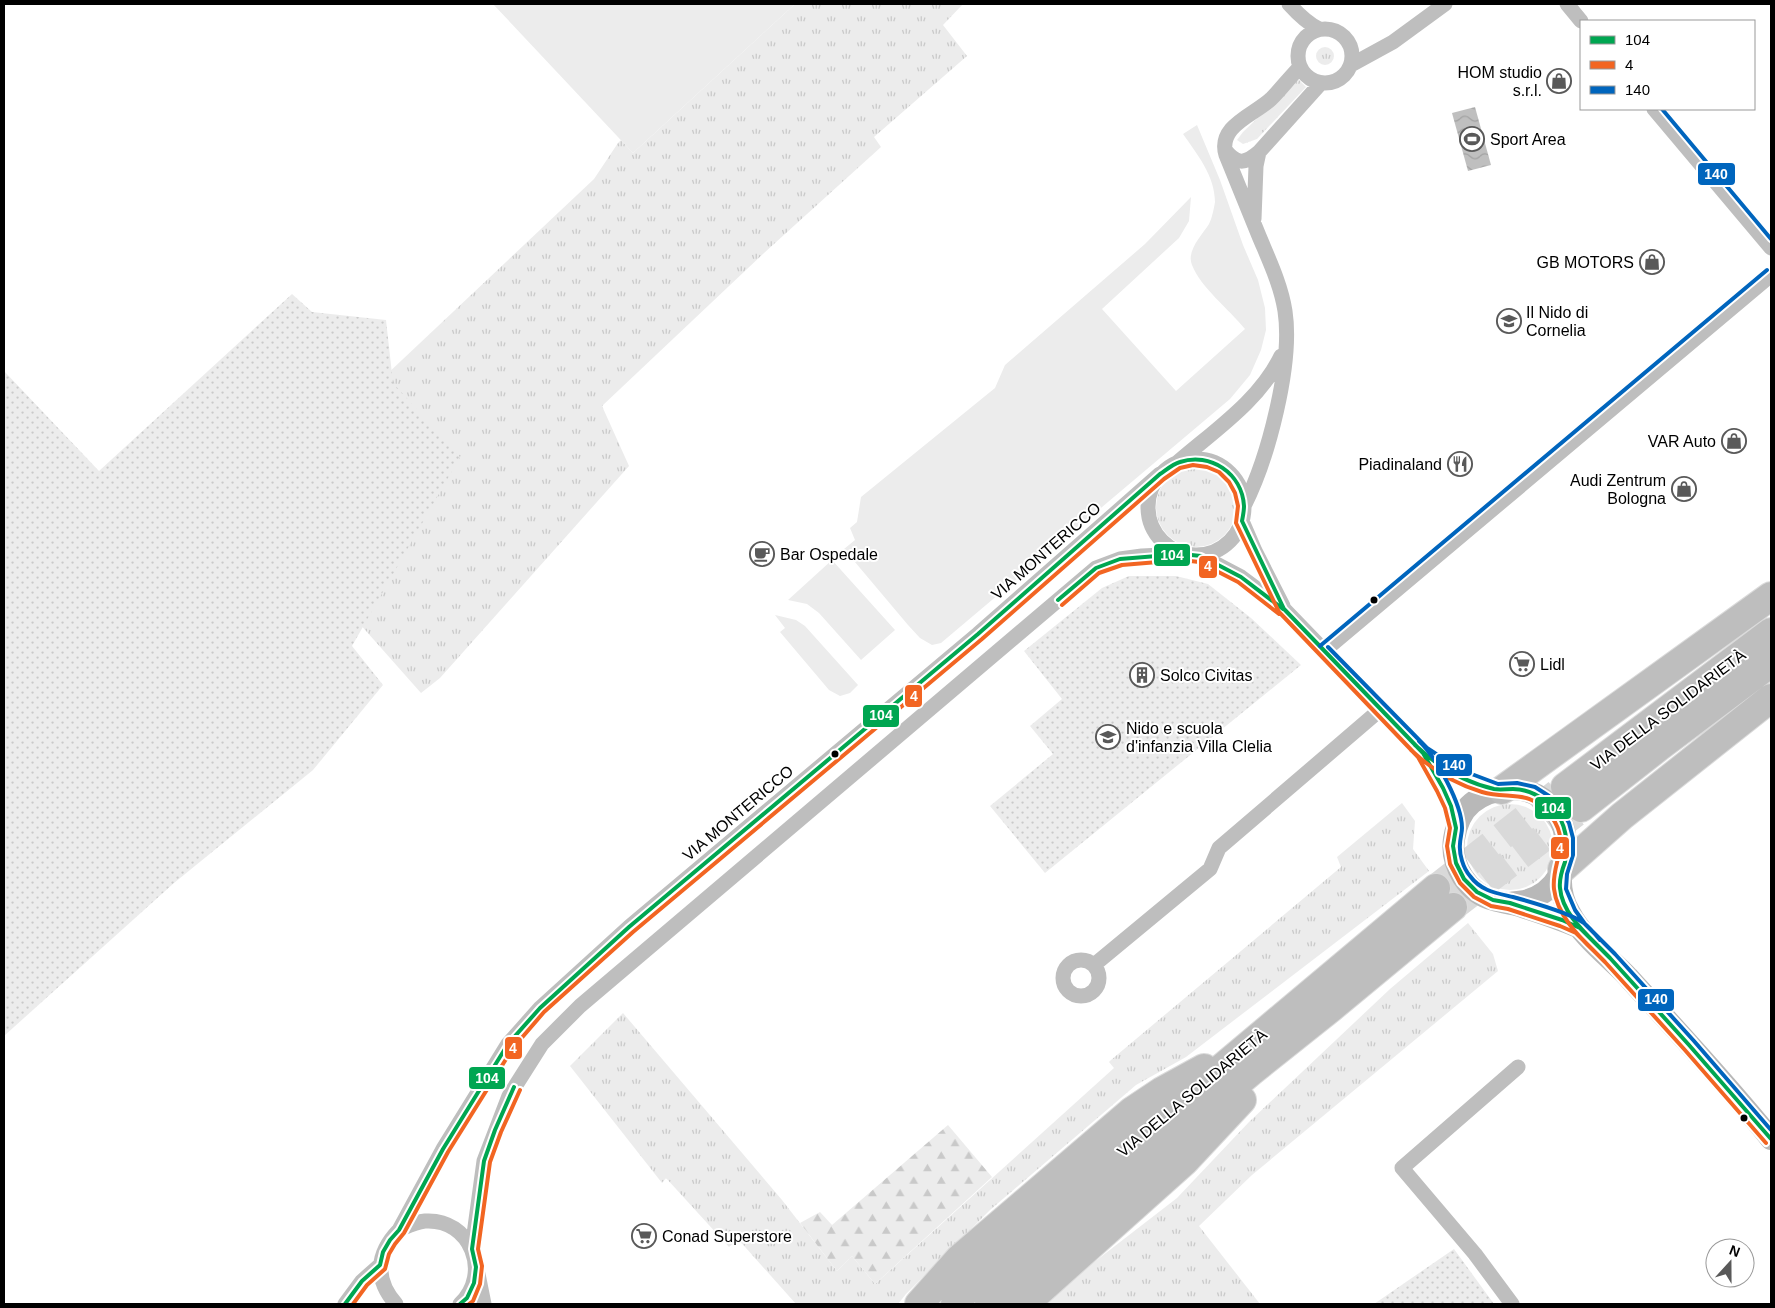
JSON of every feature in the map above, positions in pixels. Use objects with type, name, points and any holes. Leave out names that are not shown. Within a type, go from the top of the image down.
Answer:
[{"type":"highway","points":[[1500,790],[1771,596]]},
{"type":"highway","name":"VIA DELLA SOLIDARIETÀ","points":[[1771,632],[1573,798],[1659,747],[1771,662]]},
{"type":"highway","points":[[1562,871],[1622,816],[1771,698]]},
{"type":"highway","name":"VIA DELLA SOLIDARIETÀ","points":[[955,1304],[1032,1227],[1250,1045],[1445,898],[1331,1008],[1252,1071],[1055,1240],[989,1304]]},
{"type":"highway","points":[[1025,1304],[1185,1160],[1228,1114],[1304,1040],[1331,1008]]},
{"type":"highway","points":[[919,1304],[959,1259],[1132,1111],[1162,1091],[1206,1066],[1250,1045]]},
{"type":"street","points":[[1351,65],[1393,42],[1445,4]]},
{"type":"street","points":[[1567,4],[1580,20]]},
{"type":"street","points":[[1291,6],[1310,25],[1319,29],[1335,30],[1347,40],[1360,45],[1393,42]]},
{"type":"street","points":[[1291,6],[1302,40]]},
{"type":"street","points":[[1319,29],[1313,31],[1302,40],[1298,48],[1297,58],[1300,66],[1312,80],[1330,83],[1346,73],[1351,65],[1353,56],[1347,40]]},
{"type":"street","points":[[1201,556],[1215,552],[1227,544],[1236,534],[1255,485],[1282,380],[1287,329],[1284,309],[1272,268],[1224,148],[1225,138],[1238,122],[1268,102],[1300,66]]},
{"type":"street","points":[[1224,148],[1231,157],[1239,161],[1251,159],[1321,83]]},
{"type":"street","points":[[1655,110],[1771,248]]},
{"type":"street","points":[[1254,225],[1256,166],[1259,152]]},
{"type":"street","points":[[1324,650],[1771,275]]},
{"type":"street","points":[[1182,554],[1168,547],[1156,535],[1149,520],[1147,504],[1151,488],[1160,474],[1178,462],[1241,407],[1264,384],[1274,370],[1285,348]]},
{"type":"street","points":[[1178,462],[1193,459],[1209,461],[1223,467],[1234,478],[1241,491],[1243,514],[1255,552],[1284,609]]},
{"type":"street","name":"VIA MONTERICCO","points":[[346,1304],[362,1281],[380,1265],[383,1252],[399,1230],[443,1149],[508,1044],[540,1008],[629,927],[978,634],[1160,474]]},
{"type":"street","points":[[472,1250],[484,1161],[509,1096],[542,1044],[580,1006],[1096,568],[1120,559],[1182,554],[1201,556],[1241,577],[1284,609],[1423,753],[1458,776],[1500,790]]},
{"type":"street","points":[[1094,965],[1210,869],[1219,848],[1381,709]]},
{"type":"street","points":[[1423,753],[1451,806],[1456,828]]},
{"type":"street","points":[[1580,928],[1510,903],[1493,900],[1477,892],[1464,879],[1456,863],[1453,846],[1456,828],[1462,815],[1472,804],[1484,795],[1500,790],[1517,789],[1545,801],[1556,812],[1563,825],[1567,839],[1567,854],[1562,871],[1560,890],[1569,912],[1580,928],[1689,1044],[1771,1139]]},
{"type":"street","points":[[1510,903],[1526,901],[1540,895],[1552,885],[1562,871]]},
{"type":"street","points":[[1512,1304],[1475,1254],[1402,1168],[1518,1067]]},
{"type":"street","points":[[399,1230],[412,1224],[426,1221],[440,1223],[453,1228],[464,1237],[472,1250],[484,1304]]},
{"type":"street","points":[[380,1265],[381,1279],[386,1293],[396,1304]]},
{"type":"street","points":[[460,1304],[467,1298],[474,1283],[476,1267]]},
{"type":"green space","points":[[493,4],[795,4],[633,153]]},
{"type":"green space","points":[[795,4],[963,4],[943,25],[967,56],[874,137],[881,147],[764,253],[602,406],[629,466],[440,678],[421,693],[343,605],[385,376],[594,179],[621,140],[633,153]]},
{"type":"green space","points":[[1321,47],[1329,47],[1334,52],[1332,63],[1321,65],[1316,60],[1316,52]]},
{"type":"green space","points":[[1298,79],[1306,87],[1257,139],[1243,144],[1237,140],[1243,132]]},
{"type":"green space","points":[[1197,125],[1258,280],[1265,308],[1266,330],[1261,350],[1250,375],[1230,399],[941,643],[932,645],[920,638],[908,625],[844,549],[855,540],[850,528],[857,522],[861,497],[995,388],[1005,365],[1145,244],[1191,197],[1189,221],[1179,238],[1102,309],[1176,391],[1245,329],[1202,282],[1192,265],[1191,254],[1210,222],[1215,202],[1209,174],[1183,134]]},
{"type":"green space","points":[[292,294],[312,312],[386,320],[393,383],[460,457],[352,646],[383,685],[313,770],[174,883],[4,1036],[4,371],[99,471]]},
{"type":"green space","points":[[1196,467],[1211,470],[1224,479],[1233,492],[1236,507],[1233,522],[1224,535],[1211,544],[1196,547],[1181,544],[1168,535],[1159,522],[1156,507],[1159,492],[1168,479],[1181,470]]},
{"type":"green space","points":[[832,560],[895,630],[861,660],[819,613],[807,604],[788,600]]},
{"type":"green space","points":[[1129,576],[1176,576],[1208,584],[1251,618],[1301,665],[1045,873],[990,806],[1053,754],[1030,726],[1062,699],[1024,651],[1102,588]]},
{"type":"green space","points":[[775,615],[796,620],[805,626],[858,685],[850,693],[840,696],[829,690],[780,632],[785,628]]},
{"type":"green space","points":[[1402,803],[1415,821],[1413,849],[1429,871],[1186,1057],[1136,1085],[990,1210],[898,1304],[796,1304],[738,1239],[729,1247],[666,1178],[662,1183],[570,1066],[623,1013],[782,1200],[837,1271],[852,1256],[875,1284],[1114,1068],[1109,1062],[1111,1060],[1341,867],[1337,857]]},
{"type":"green space","points":[[1502,804],[1518,804],[1527,807],[1541,816],[1550,830],[1553,847],[1550,864],[1541,878],[1527,887],[1518,890],[1502,890],[1486,883],[1474,871],[1467,855],[1467,839],[1474,823],[1486,811]]},
{"type":"green space","points":[[1468,923],[1493,954],[1498,971],[1252,1175],[1199,1226],[1260,1304],[1047,1304],[1080,1273],[1177,1198],[1249,1122],[1390,989]]},
{"type":"green space","points":[[948,1125],[992,1177],[875,1284],[852,1256],[837,1271],[800,1223],[820,1212],[832,1225]]},
{"type":"green space","points":[[1454,1249],[1494,1304],[1374,1304]]},
{"type":"water","name":"Sport Area","points":[[1475,107],[1491,165],[1468,171],[1452,113]]},
{"type":"tunnel","points":[[1436,888],[1565,787]]},
{"type":"tunnel","points":[[1453,907],[1581,809]]},
{"type":"transit line","name":"140","points":[[1663,110],[1771,239]]},
{"type":"transit line","name":"140","points":[[1320,646],[1767,270]]},
{"type":"transit line","name":"104","points":[[345,1304],[362,1281],[380,1265],[383,1252],[399,1230],[443,1149],[508,1044],[540,1008],[629,927],[978,634],[1160,474],[1177,463],[1191,460],[1213,463],[1231,475],[1242,494],[1244,506],[1242,521],[1284,609],[1423,753],[1451,806],[1456,828],[1453,846],[1456,863],[1464,879],[1477,892],[1493,900],[1510,903],[1580,928],[1610,958],[1689,1045],[1771,1139]]},
{"type":"transit line","name":"4","points":[[353,1304],[367,1285],[385,1269],[389,1254],[404,1233],[448,1152],[513,1048],[544,1012],[633,932],[982,639],[1164,479],[1180,468],[1193,465],[1207,467],[1219,472],[1229,482],[1235,493],[1238,506],[1236,523],[1279,612],[1418,757],[1445,808],[1450,828],[1447,846],[1450,864],[1460,883],[1474,897],[1491,906],[1508,909],[1576,933],[1684,1049],[1766,1143]]},
{"type":"transit line","name":"104","points":[[1058,600],[1096,568],[1120,559],[1182,554],[1201,556],[1241,577],[1283,609]]},
{"type":"transit line","name":"4","points":[[1062,605],[1099,573],[1122,565],[1182,560],[1199,562],[1238,582],[1279,614]]},
{"type":"transit line","name":"140","points":[[1328,647],[1427,748],[1461,770],[1498,784],[1517,783],[1535,787],[1549,796],[1560,808],[1569,823],[1573,838],[1573,855],[1567,874],[1566,889],[1575,910],[1585,924],[1615,954],[1694,1041],[1771,1130]]},
{"type":"transit line","name":"140","points":[[1419,741],[1433,758],[1453,794],[1461,818],[1460,848],[1463,865],[1474,881],[1489,891],[1540,905],[1578,919],[1600,940]]},
{"type":"transit line","name":"104","points":[[1415,745],[1432,760],[1462,778],[1494,789],[1519,789],[1530,792],[1545,800],[1553,808],[1564,827],[1566,841],[1565,862],[1560,881],[1562,897],[1574,921],[1599,947]]},
{"type":"transit line","name":"4","points":[[1411,750],[1435,770],[1462,785],[1482,792],[1527,798],[1543,807],[1551,816],[1560,835],[1554,879],[1554,889],[1559,907],[1569,924],[1595,952]]},
{"type":"transit line","name":"104","points":[[460,1304],[467,1298],[474,1283],[476,1267],[472,1249],[484,1161],[514,1087]]},
{"type":"transit line","name":"4","points":[[469,1304],[473,1301],[480,1284],[482,1266],[478,1249],[490,1162],[520,1090]]},
{"type":"place","name":"HOM studio s.r.l.","points":[[1559,81]]},
{"type":"place","name":"Sport Area","points":[[1472,139]]},
{"type":"place","name":"GB MOTORS","points":[[1652,262]]},
{"type":"place","name":"Il Nido di Cornelia","points":[[1509,321]]},
{"type":"place","name":"VAR Auto","points":[[1734,441]]},
{"type":"place","name":"Piadinaland","points":[[1460,464]]},
{"type":"place","name":"Audi Zentrum Bologna","points":[[1684,489]]},
{"type":"place","name":"Bar Ospedale","points":[[762,554]]},
{"type":"place","name":"Lidl","points":[[1522,664]]},
{"type":"place","name":"Solco Civitas","points":[[1142,675]]},
{"type":"place","name":"Nido e scuola d'infanzia Villa Clelia","points":[[1108,737]]},
{"type":"place","name":"Conad Superstore","points":[[644,1236]]}]
